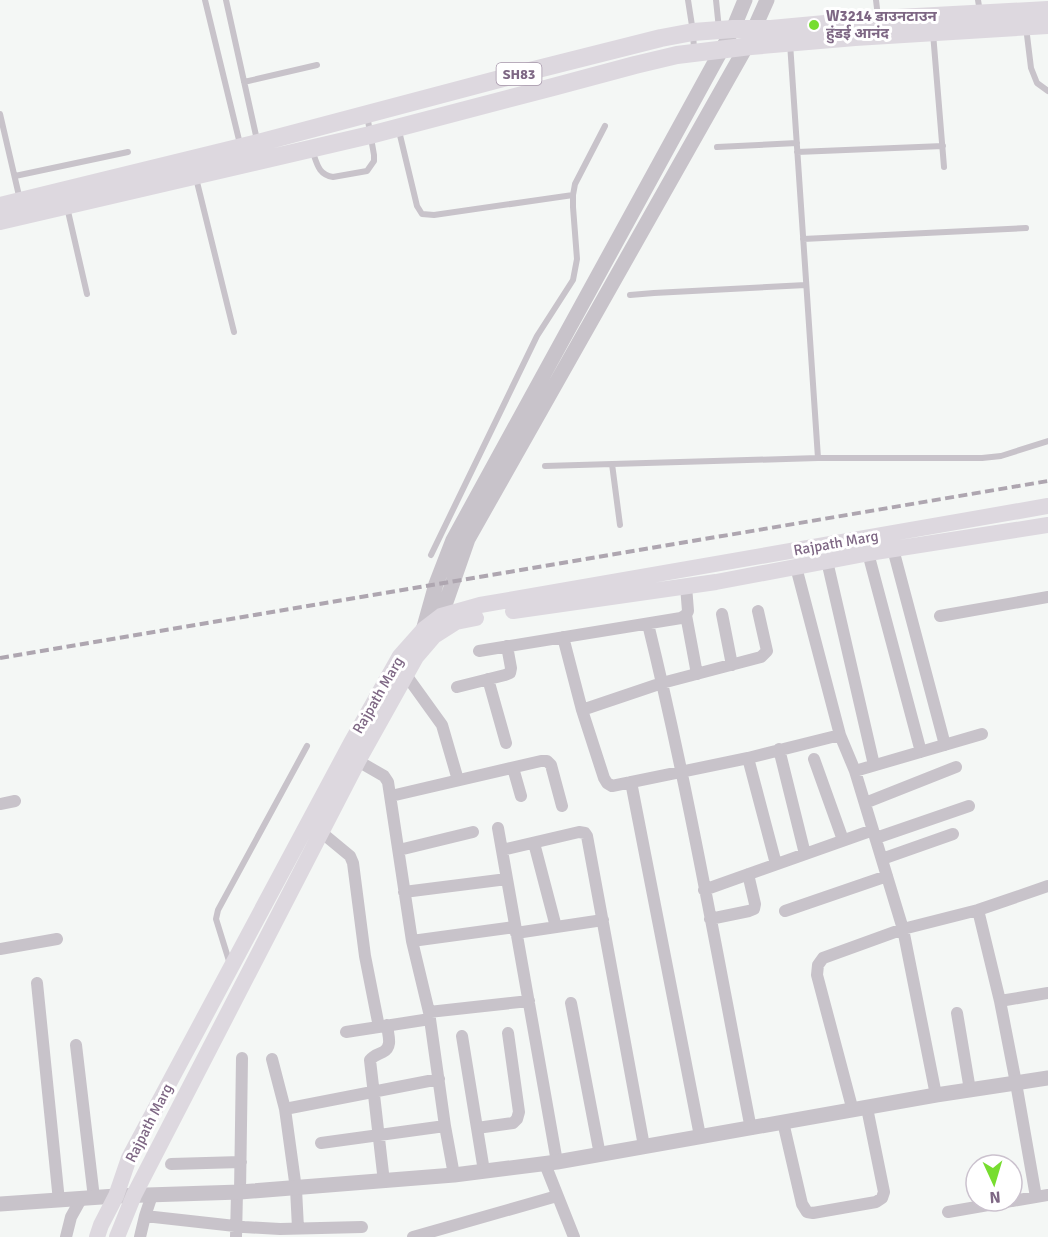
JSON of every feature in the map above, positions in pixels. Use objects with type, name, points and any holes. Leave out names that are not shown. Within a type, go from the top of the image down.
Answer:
[{"type":"main road","name":"SH83","points":[[0,221],[195,175],[309,139],[366,114],[639,43],[693,32],[879,20],[979,6],[1048,10]]},
{"type":"main road","name":"SH83","points":[[0,206],[249,146],[370,135],[635,64],[677,55],[790,43],[1048,25]]},
{"type":"main road","name":"Rajpath Marg","points":[[117,1237],[134,1195],[358,761],[429,633],[441,616],[480,605],[1048,506]]},
{"type":"main road","name":"Rajpath Marg","points":[[97,1237],[116,1196],[129,1158],[351,743],[400,656],[429,633],[456,622],[487,615],[686,586],[868,553],[1048,525]]},
{"type":"street","points":[[429,633],[436,584],[453,540],[718,50],[726,30],[745,0]]},
{"type":"street","points":[[441,616],[468,539],[746,47],[767,0]]},
{"type":"street","points":[[893,549],[945,744]]},
{"type":"street","points":[[868,553],[921,752]]},
{"type":"street","points":[[827,561],[874,765]]},
{"type":"street","points":[[796,567],[840,735],[855,771],[903,929],[936,1095]]},
{"type":"street","points":[[686,586],[688,610],[686,615],[697,674]]},
{"type":"street","points":[[940,616],[1048,597]]},
{"type":"street","points":[[582,710],[662,683],[761,657],[767,651],[758,611]]},
{"type":"street","points":[[722,614],[732,665]]},
{"type":"street","points":[[478,651],[648,624],[686,615]]},
{"type":"street","points":[[648,624],[681,772],[751,1129]]},
{"type":"street","points":[[563,637],[582,710],[606,783],[612,786],[748,758],[840,735]]},
{"type":"street","points":[[457,687],[510,673],[507,646]]},
{"type":"street","points":[[406,675],[442,724],[458,780]]},
{"type":"street","points":[[488,680],[506,743]]},
{"type":"street","points":[[855,771],[982,734]]},
{"type":"street","points":[[779,749],[805,854]]},
{"type":"street","points":[[748,758],[776,864]]},
{"type":"street","points":[[814,759],[843,840]]},
{"type":"street","points":[[358,761],[384,776],[388,782],[412,941],[430,1016],[454,1175]]},
{"type":"street","points":[[391,796],[547,761],[551,765],[562,806]]},
{"type":"street","points":[[513,768],[521,796]]},
{"type":"street","points":[[865,803],[956,768]]},
{"type":"street","points":[[631,782],[700,1136]]},
{"type":"street","points":[[0,804],[15,801]]},
{"type":"street","points":[[704,890],[843,840],[874,834],[969,806]]},
{"type":"street","points":[[498,828],[529,1001],[557,1197],[574,1237]]},
{"type":"street","points":[[321,832],[350,856],[353,863],[365,956],[383,1026],[390,1044],[388,1048],[370,1060],[384,1182]]},
{"type":"street","points":[[399,850],[473,832]]},
{"type":"street","points":[[502,850],[579,832],[585,833],[589,843],[644,1146]]},
{"type":"street","points":[[882,859],[953,834]]},
{"type":"street","points":[[534,843],[556,927]]},
{"type":"street","points":[[710,919],[754,909],[755,904],[748,874]]},
{"type":"street","points":[[785,911],[887,876]]},
{"type":"street","points":[[404,892],[507,879]]},
{"type":"street","points":[[783,1122],[802,1204],[807,1212],[813,1213],[876,1202],[882,1198],[884,1192],[860,1109],[817,975],[818,965],[823,958],[903,929],[978,909],[1048,886]]},
{"type":"street","points":[[978,909],[1042,1196],[1024,1199]]},
{"type":"street","points":[[412,941],[556,927],[603,920]]},
{"type":"street","points":[[0,949],[57,939]]},
{"type":"street","points":[[37,982],[59,1200]]},
{"type":"street","points":[[1000,1001],[1048,993]]},
{"type":"street","points":[[346,1032],[529,1001]]},
{"type":"street","points":[[571,1003],[600,1155]]},
{"type":"street","points":[[957,1013],[970,1090]]},
{"type":"street","points":[[477,1128],[513,1123],[517,1119],[519,1112],[508,1033]]},
{"type":"street","points":[[462,1036],[484,1171]]},
{"type":"street","points":[[66,1237],[71,1217],[87,1198],[76,1045]]},
{"type":"street","points":[[236,1232],[241,1162],[242,1058]]},
{"type":"street","points":[[272,1059],[285,1109],[296,1189],[298,1228]]},
{"type":"street","points":[[0,1204],[134,1195],[296,1189],[454,1175],[600,1155],[1048,1077]]},
{"type":"street","points":[[285,1109],[439,1079]]},
{"type":"street","points":[[321,1143],[445,1126]]},
{"type":"street","points":[[171,1164],[241,1162]]},
{"type":"street","points":[[140,1237],[152,1195]]},
{"type":"street","points":[[413,1237],[557,1197]]},
{"type":"street","points":[[948,1212],[964,1209]]},
{"type":"street","points":[[145,1216],[236,1232],[362,1227]]},
{"type":"lane","points":[[205,0],[249,146]]},
{"type":"lane","points":[[226,0],[244,82],[249,146]]},
{"type":"lane","points":[[688,0],[695,53]]},
{"type":"lane","points":[[716,0],[726,30]]},
{"type":"lane","points":[[876,0],[879,20]]},
{"type":"lane","points":[[1026,27],[1030,68],[1036,83],[1048,91]]},
{"type":"lane","points":[[933,32],[944,167]]},
{"type":"lane","points":[[790,43],[818,458]]},
{"type":"lane","points":[[244,82],[317,65]]},
{"type":"lane","points":[[0,114],[21,201]]},
{"type":"lane","points":[[309,139],[323,175],[333,177],[367,171],[374,161],[374,155],[366,114]]},
{"type":"lane","points":[[431,555],[537,336],[563,300],[573,280],[577,258],[573,195],[575,184],[605,126]]},
{"type":"lane","points":[[399,127],[417,206],[422,214],[434,215],[573,195]]},
{"type":"lane","points":[[717,147],[797,143]]},
{"type":"lane","points":[[797,152],[943,146]]},
{"type":"lane","points":[[15,176],[128,152]]},
{"type":"lane","points":[[195,175],[234,332]]},
{"type":"lane","points":[[67,205],[87,294]]},
{"type":"lane","points":[[803,239],[1026,228]]},
{"type":"lane","points":[[630,295],[806,285]]},
{"type":"lane","points":[[545,466],[818,458],[982,458],[1001,456],[1048,441]]},
{"type":"lane","points":[[612,465],[620,525]]},
{"type":"lane","points":[[231,968],[216,919],[218,910],[307,746]]},
{"type":"railway","points":[[0,658],[1048,481]]},
{"type":"place","name":"W3214 डाउनटाउन हुंडई आनंद","points":[[814,25]]}]
